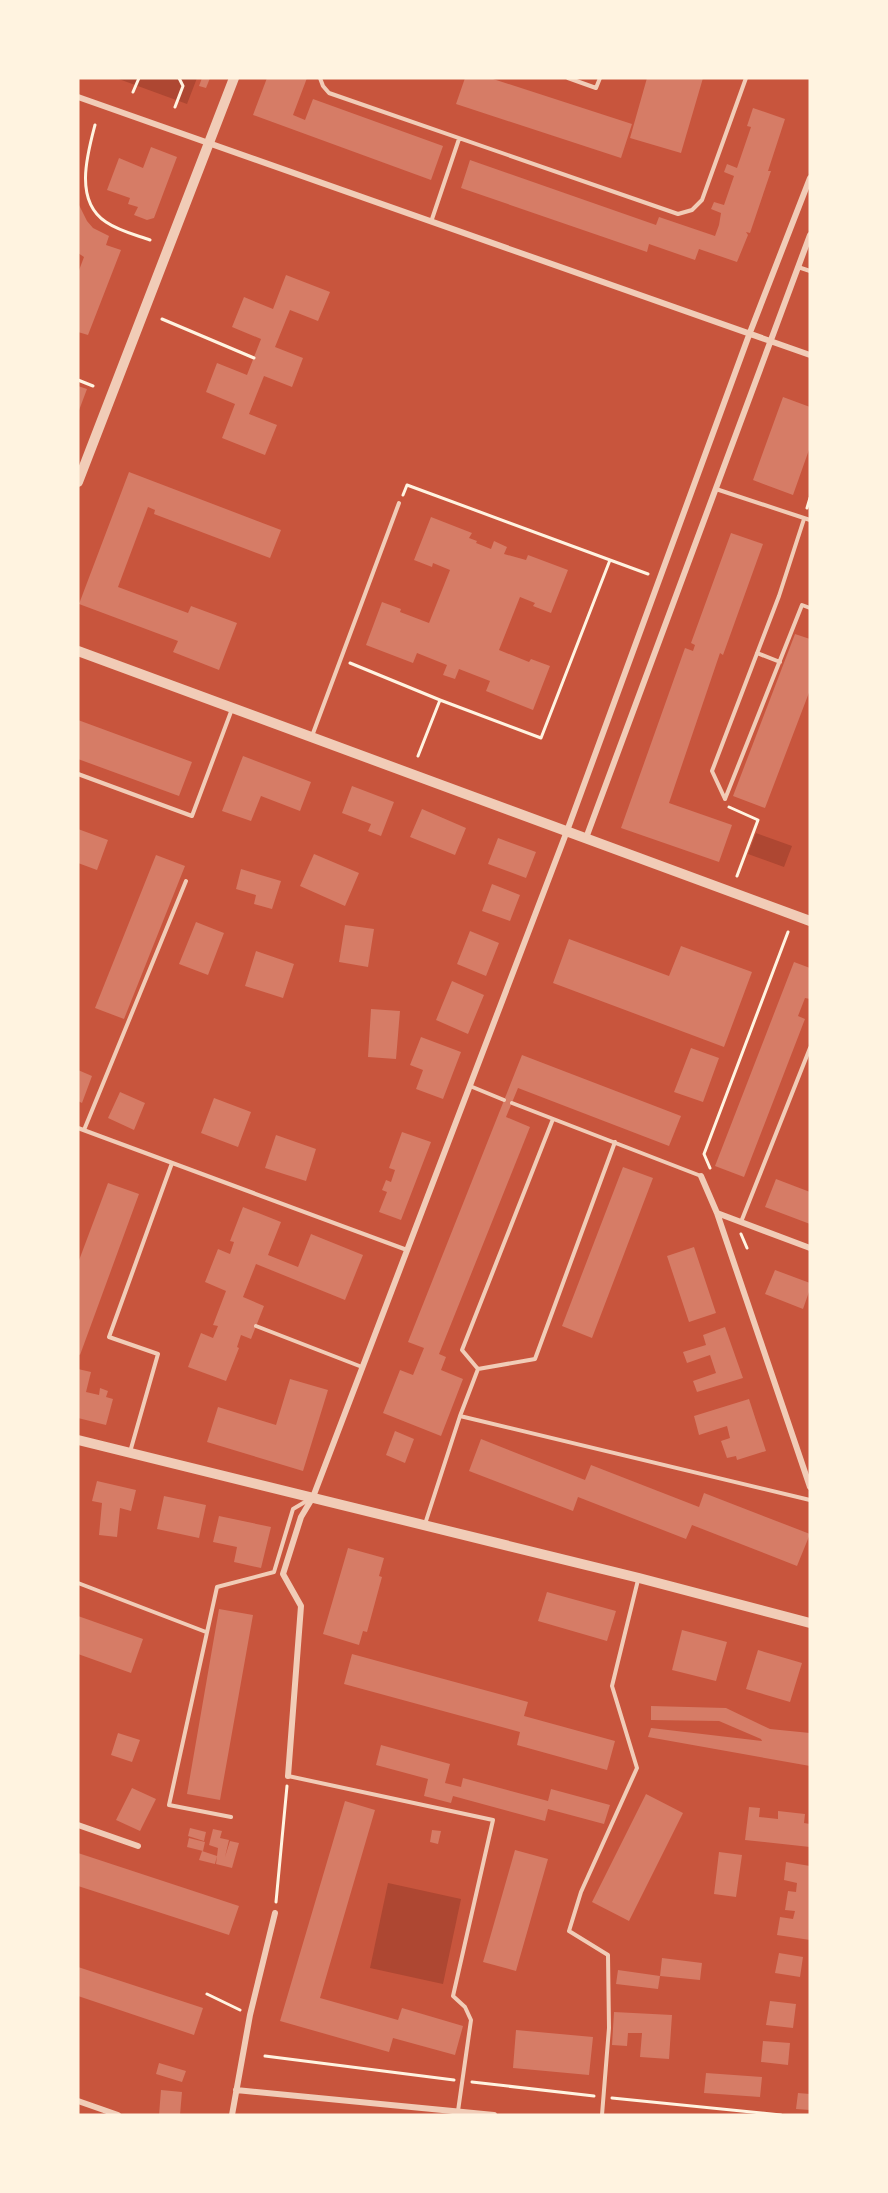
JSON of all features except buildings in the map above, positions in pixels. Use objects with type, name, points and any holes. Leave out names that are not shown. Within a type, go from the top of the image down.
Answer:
[{"type":"street","points":[[78,482],[234,78]]},
{"type":"street","points":[[78,97],[810,355]]},
{"type":"street","points":[[288,1776],[302,1606],[284,1574],[301,1518],[313,1497],[567,831],[749,335],[810,178]]},
{"type":"street","points":[[586,838],[810,235]]},
{"type":"street","points":[[78,651],[809,918]]},
{"type":"street","points":[[701,1176],[717,1213],[810,1487]]},
{"type":"street","points":[[717,1213],[810,1248]]},
{"type":"street","points":[[78,1440],[639,1578],[810,1623]]},
{"type":"street","points":[[78,1825],[138,1846]]},
{"type":"street","points":[[232,2115],[250,2015],[275,1913]]},
{"type":"street","points":[[236,2090],[494,2115]]},
{"type":"street","points":[[78,2101],[117,2115]]},
{"type":"lane","points":[[320,78],[329,93],[678,214],[692,210],[702,200],[746,78]]},
{"type":"lane","points":[[568,78],[596,88],[600,78]]},
{"type":"lane","points":[[431,222],[459,139]]},
{"type":"lane","points":[[798,267],[810,271]]},
{"type":"lane","points":[[716,489],[810,520]]},
{"type":"lane","points":[[312,737],[399,503]]},
{"type":"lane","points":[[725,799],[712,771],[779,596],[804,519]]},
{"type":"lane","points":[[725,799],[802,605],[810,608]]},
{"type":"lane","points":[[757,653],[780,662]]},
{"type":"lane","points":[[78,774],[192,816],[233,708]]},
{"type":"lane","points":[[84,1130],[186,881]]},
{"type":"lane","points":[[741,1222],[810,1048]]},
{"type":"lane","points":[[470,1086],[504,1100]]},
{"type":"lane","points":[[512,1103],[701,1176]]},
{"type":"lane","points":[[478,1369],[462,1350],[554,1119]]},
{"type":"lane","points":[[78,1128],[407,1250]]},
{"type":"lane","points":[[478,1369],[535,1359],[615,1142]]},
{"type":"lane","points":[[129,1453],[158,1354],[109,1337],[172,1163]]},
{"type":"lane","points":[[256,1326],[363,1367]]},
{"type":"lane","points":[[425,1525],[460,1416],[478,1369]]},
{"type":"lane","points":[[460,1416],[810,1500]]},
{"type":"lane","points":[[231,1817],[169,1805],[217,1587],[274,1572],[293,1509],[313,1497]]},
{"type":"lane","points":[[602,2115],[609,2028],[608,1955],[569,1931],[581,1892],[637,1768],[612,1686],[639,1578]]},
{"type":"lane","points":[[78,1583],[206,1632]]},
{"type":"lane","points":[[288,1776],[493,1820],[453,1996],[465,2007],[471,2020],[458,2112]]},
{"type":"path","points":[[133,92],[138,78]]},
{"type":"path","points":[[175,107],[183,86],[179,78]]},
{"type":"path","points":[[95,125],[86,163],[85,180],[89,199],[95,211],[105,222],[150,240]]},
{"type":"path","points":[[162,320],[254,358]]},
{"type":"path","points":[[78,380],[93,386]]},
{"type":"path","points":[[399,503],[407,485],[648,574]]},
{"type":"path","points":[[341,660],[541,738],[610,560]]},
{"type":"path","points":[[418,756],[440,700]]},
{"type":"path","points":[[725,799],[727,806],[758,820],[737,876]]},
{"type":"path","points":[[704,1154],[788,932]]},
{"type":"path","points":[[275,1913],[288,1776]]},
{"type":"path","points":[[207,1994],[250,2015]]},
{"type":"path","points":[[265,2056],[603,2097],[781,2115]]},
{"type":"shaded area","points":[[116,78],[197,78],[187,104]]},
{"type":"shaded area","points":[[756,833],[792,846],[784,867],[748,854]]},
{"type":"shaded area","points":[[388,1883],[461,1899],[443,1984],[370,1968]]}]
